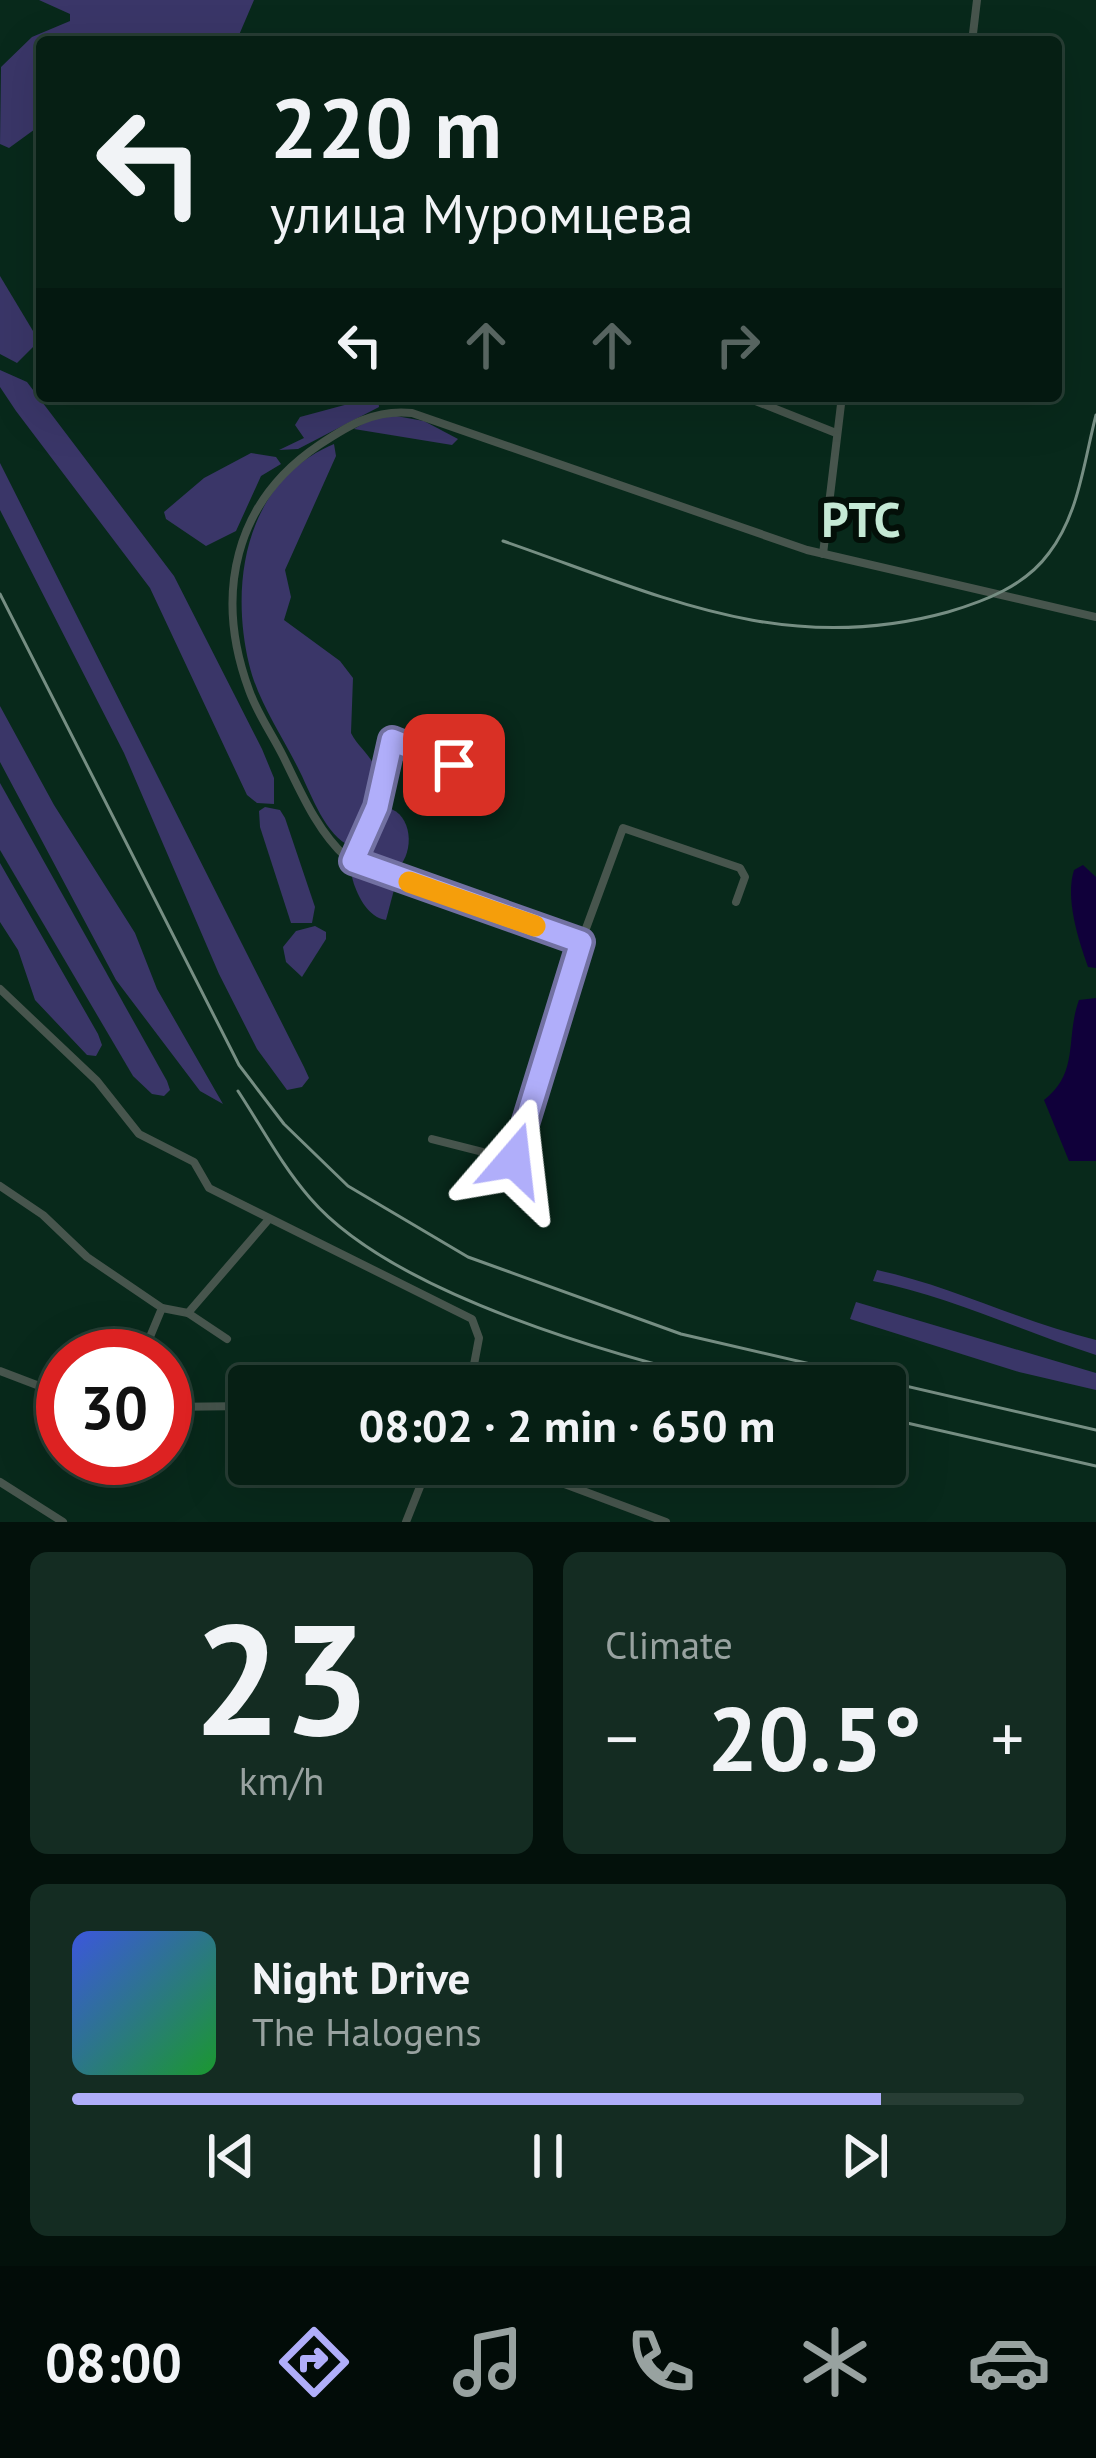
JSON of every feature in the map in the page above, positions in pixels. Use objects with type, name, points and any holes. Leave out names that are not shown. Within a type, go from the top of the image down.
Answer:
[{"type":"street","points":[[973,36],[977,0]]},
{"type":"street","points":[[757,402],[837,433]]},
{"type":"street","points":[[824,554],[841,402]]},
{"type":"street","points":[[581,942],[353,861],[320,826],[251,696],[235,603],[240,546],[261,497],[277,476],[341,431],[371,415],[412,413],[824,554],[1096,616]]},
{"type":"street","points":[[353,861],[377,807],[392,740],[485,778]]},
{"type":"street","points":[[432,1139],[514,1160],[581,942],[623,828],[744,870],[736,902]]},
{"type":"street","points":[[0,989],[97,1081],[139,1134],[194,1162],[209,1188],[472,1319],[478,1338],[474,1365]]},
{"type":"street","points":[[0,1186],[162,1308],[188,1313],[227,1339]]},
{"type":"street","points":[[188,1313],[269,1219]]},
{"type":"street","points":[[153,1329],[162,1308]]},
{"type":"street","points":[[0,1371],[36,1385]]},
{"type":"street","points":[[192,1407],[228,1406]]},
{"type":"street","points":[[0,1483],[63,1522]]},
{"type":"street","points":[[406,1522],[421,1485]]},
{"type":"street","points":[[567,1485],[666,1522]]},
{"type":"shaded area","points":[[39,0],[254,0],[239,36],[36,36],[36,128],[9,148],[0,144],[1,67],[32,37],[70,21],[70,14]]},
{"type":"shaded area","points":[[0,276],[36,336],[36,344],[17,363],[0,354]]},
{"type":"shaded area","points":[[0,370],[27,382],[36,402],[42,402],[174,576],[262,749],[274,778],[274,804],[257,803],[247,795],[150,588],[0,387]]},
{"type":"shaded area","points":[[356,402],[379,402],[379,407],[298,449],[279,450],[304,438],[295,425],[300,417]]},
{"type":"shaded area","points":[[396,416],[424,421],[458,439],[452,445],[354,429],[371,419]]},
{"type":"shaded area","points":[[334,444],[336,456],[285,570],[291,597],[284,620],[340,661],[353,678],[351,733],[374,765],[378,786],[370,820],[351,846],[334,834],[320,814],[258,692],[243,632],[244,567],[264,507],[281,482],[305,460]]},
{"type":"shaded area","points":[[251,453],[276,457],[281,464],[261,476],[236,531],[206,546],[166,519],[164,512],[204,478]]},
{"type":"shaded area","points":[[0,463],[304,1067],[309,1078],[302,1087],[287,1090],[257,1049],[219,974],[124,753],[0,510]]},
{"type":"shaded area","points":[[0,706],[54,805],[135,933],[157,989],[223,1104],[200,1091],[116,980],[0,762]]},
{"type":"shaded area","points":[[0,783],[167,1081],[170,1090],[164,1096],[152,1094],[133,1076],[0,850]]},
{"type":"shaded area","points":[[265,807],[280,810],[285,818],[315,907],[312,923],[291,923],[260,827],[259,811]]},
{"type":"shaded area","points":[[388,808],[402,818],[408,834],[407,852],[398,868],[377,865],[364,856]]},
{"type":"shaded area","points":[[0,863],[98,1034],[102,1045],[96,1056],[87,1055],[35,1000],[18,950],[0,922]]},
{"type":"shaded area","points":[[1083,865],[1096,877],[1096,968],[1088,967],[1072,906],[1074,870]]},
{"type":"shaded area","points":[[363,871],[395,886],[386,920],[368,910],[356,891],[352,877]]},
{"type":"shaded area","points":[[315,926],[326,932],[326,939],[302,977],[286,962],[283,947],[296,931]]},
{"type":"shaded area","points":[[1096,998],[1096,1161],[1069,1161],[1044,1100],[1063,1078],[1079,1000]]},
{"type":"shaded area","points":[[877,1270],[1096,1340],[1096,1355],[957,1305],[873,1281]]},
{"type":"shaded area","points":[[856,1302],[1096,1373],[1096,1390],[1019,1372],[850,1319]]},
{"type":"railway","points":[[503,541],[668,599],[775,624],[830,628],[888,624],[948,612],[1016,583],[1049,553],[1074,504],[1096,415]]},
{"type":"railway","points":[[0,594],[239,1065],[284,1124],[348,1186],[468,1257],[681,1334],[1096,1430]]},
{"type":"railway","points":[[238,1091],[310,1198],[347,1233],[395,1264],[512,1318],[663,1365]]},
{"type":"railway","points":[[906,1423],[1096,1466]]},
{"type":"slow traffic","points":[[409,882],[535,926]]},
{"type":"district","name":"РТС","points":[[861,519]]},
{"type":"route","points":[[454,765],[392,740],[377,807],[353,861],[581,942],[514,1160]]}]
